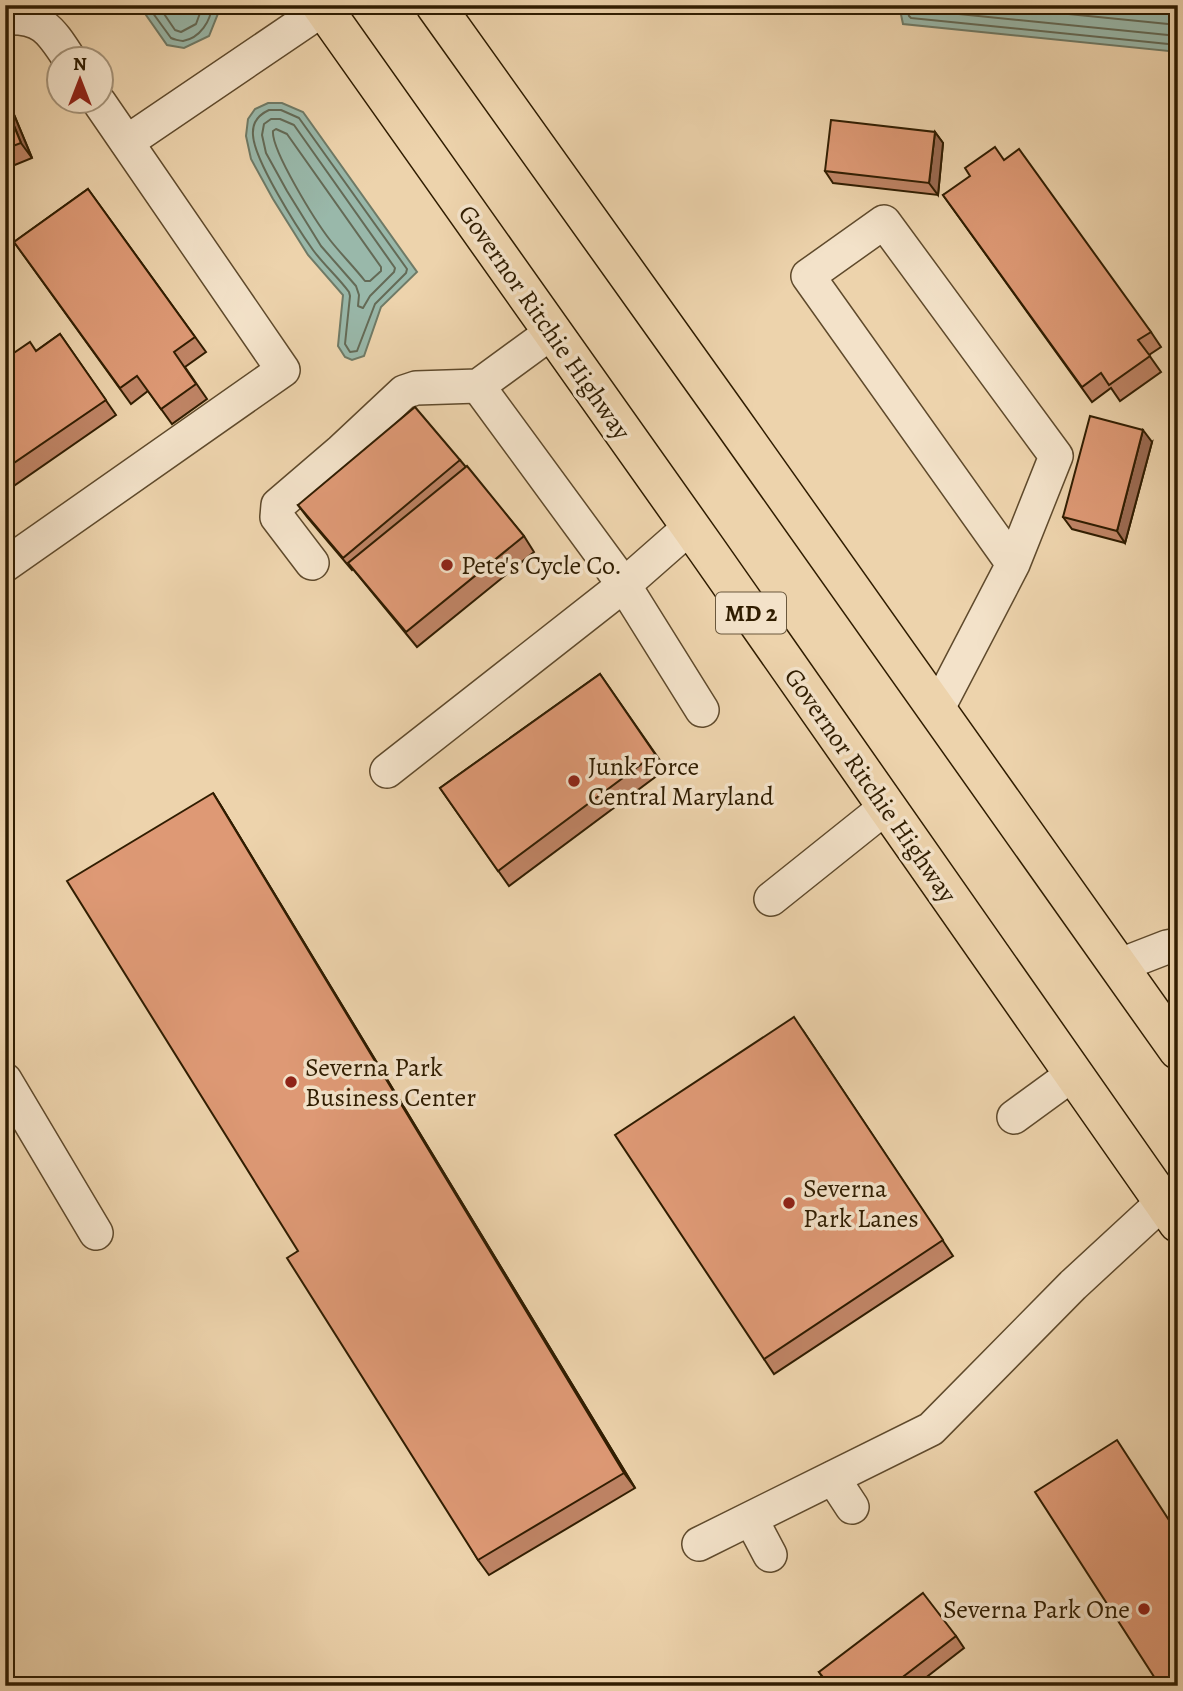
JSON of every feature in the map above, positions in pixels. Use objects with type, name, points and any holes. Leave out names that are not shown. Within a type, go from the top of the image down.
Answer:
[{"type":"highway","points":[[435,5],[1178,1050]]},
{"type":"highway","name":"Governor Ritchie Highway","points":[[322,7],[1170,1213]]},
{"type":"street","points":[[127,142],[322,7]]},
{"type":"street","points":[[5,18],[30,20],[41,24],[51,32],[60,46]]},
{"type":"street","points":[[5,565],[283,370],[109,116]]},
{"type":"street","points":[[937,710],[1013,564],[1056,456],[884,222],[808,276],[1013,564]]},
{"type":"street","points":[[312,563],[277,517],[278,505],[404,392],[416,388],[478,386],[552,332]]},
{"type":"street","points":[[478,386],[624,585],[702,710]]},
{"type":"street","points":[[387,771],[624,585],[690,527]]},
{"type":"street","points":[[771,899],[886,807]]},
{"type":"street","points":[[1118,966],[1178,945]]},
{"type":"street","points":[[1014,1117],[1073,1074]]},
{"type":"street","points":[[5,1080],[96,1233]]},
{"type":"street","points":[[699,1544],[932,1429],[1073,1285],[1170,1213]]},
{"type":"street","points":[[834,1478],[852,1507]]},
{"type":"street","points":[[751,1519],[770,1555]]},
{"type":"water","points":[[139,5],[219,5],[219,11],[209,36],[184,48],[167,45]]},
{"type":"water","points":[[899,5],[1178,5],[1178,52],[903,24]]},
{"type":"water","points":[[268,103],[282,103],[303,112],[417,272],[381,307],[364,356],[352,360],[345,357],[338,346],[343,295],[308,255],[251,159],[246,136],[248,119],[255,109]]},
{"type":"building","points":[[5,104],[21,143],[5,149]]},
{"type":"building","points":[[831,120],[935,132],[929,183],[825,171]]},
{"type":"building","points":[[995,147],[1004,160],[1019,149],[1151,332],[1138,340],[1150,356],[1109,385],[1101,373],[1082,387],[943,195],[970,176],[965,168]]},
{"type":"building","points":[[88,189],[195,337],[174,352],[196,384],[161,409],[137,376],[120,388],[14,242]]},
{"type":"building","points":[[60,334],[106,400],[5,469],[5,359],[30,342],[36,351]]},
{"type":"building","points":[[415,407],[460,460],[343,558],[298,505]]},
{"type":"building","points":[[1090,416],[1143,430],[1117,531],[1063,517]]},
{"type":"building","name":"Pete's Cycle Co.","points":[[467,466],[524,536],[406,632],[348,563]]},
{"type":"building","points":[[600,674],[655,754],[498,871],[440,788]]},
{"type":"building","name":"Severna Park Business Center","points":[[213,793],[624,1473],[478,1560],[287,1258],[298,1251],[67,881]]},
{"type":"building","name":"Severna Park Lanes","points":[[794,1017],[943,1240],[764,1359],[615,1135]]},
{"type":"building","name":"Severna Park One","points":[[1117,1440],[1178,1534],[1178,1686],[1160,1686],[1035,1492]]},
{"type":"building","points":[[923,1593],[956,1636],[891,1686],[830,1686],[819,1672]]},
{"type":"place","name":"Pete's Cycle Co.","points":[[447,565]]},
{"type":"place","name":"Junk Force Central Maryland","points":[[574,781]]},
{"type":"place","name":"Severna Park Business Center","points":[[291,1082]]},
{"type":"place","name":"Severna Park Lanes","points":[[789,1203]]},
{"type":"place","name":"Severna Park One","points":[[1144,1609]]}]
